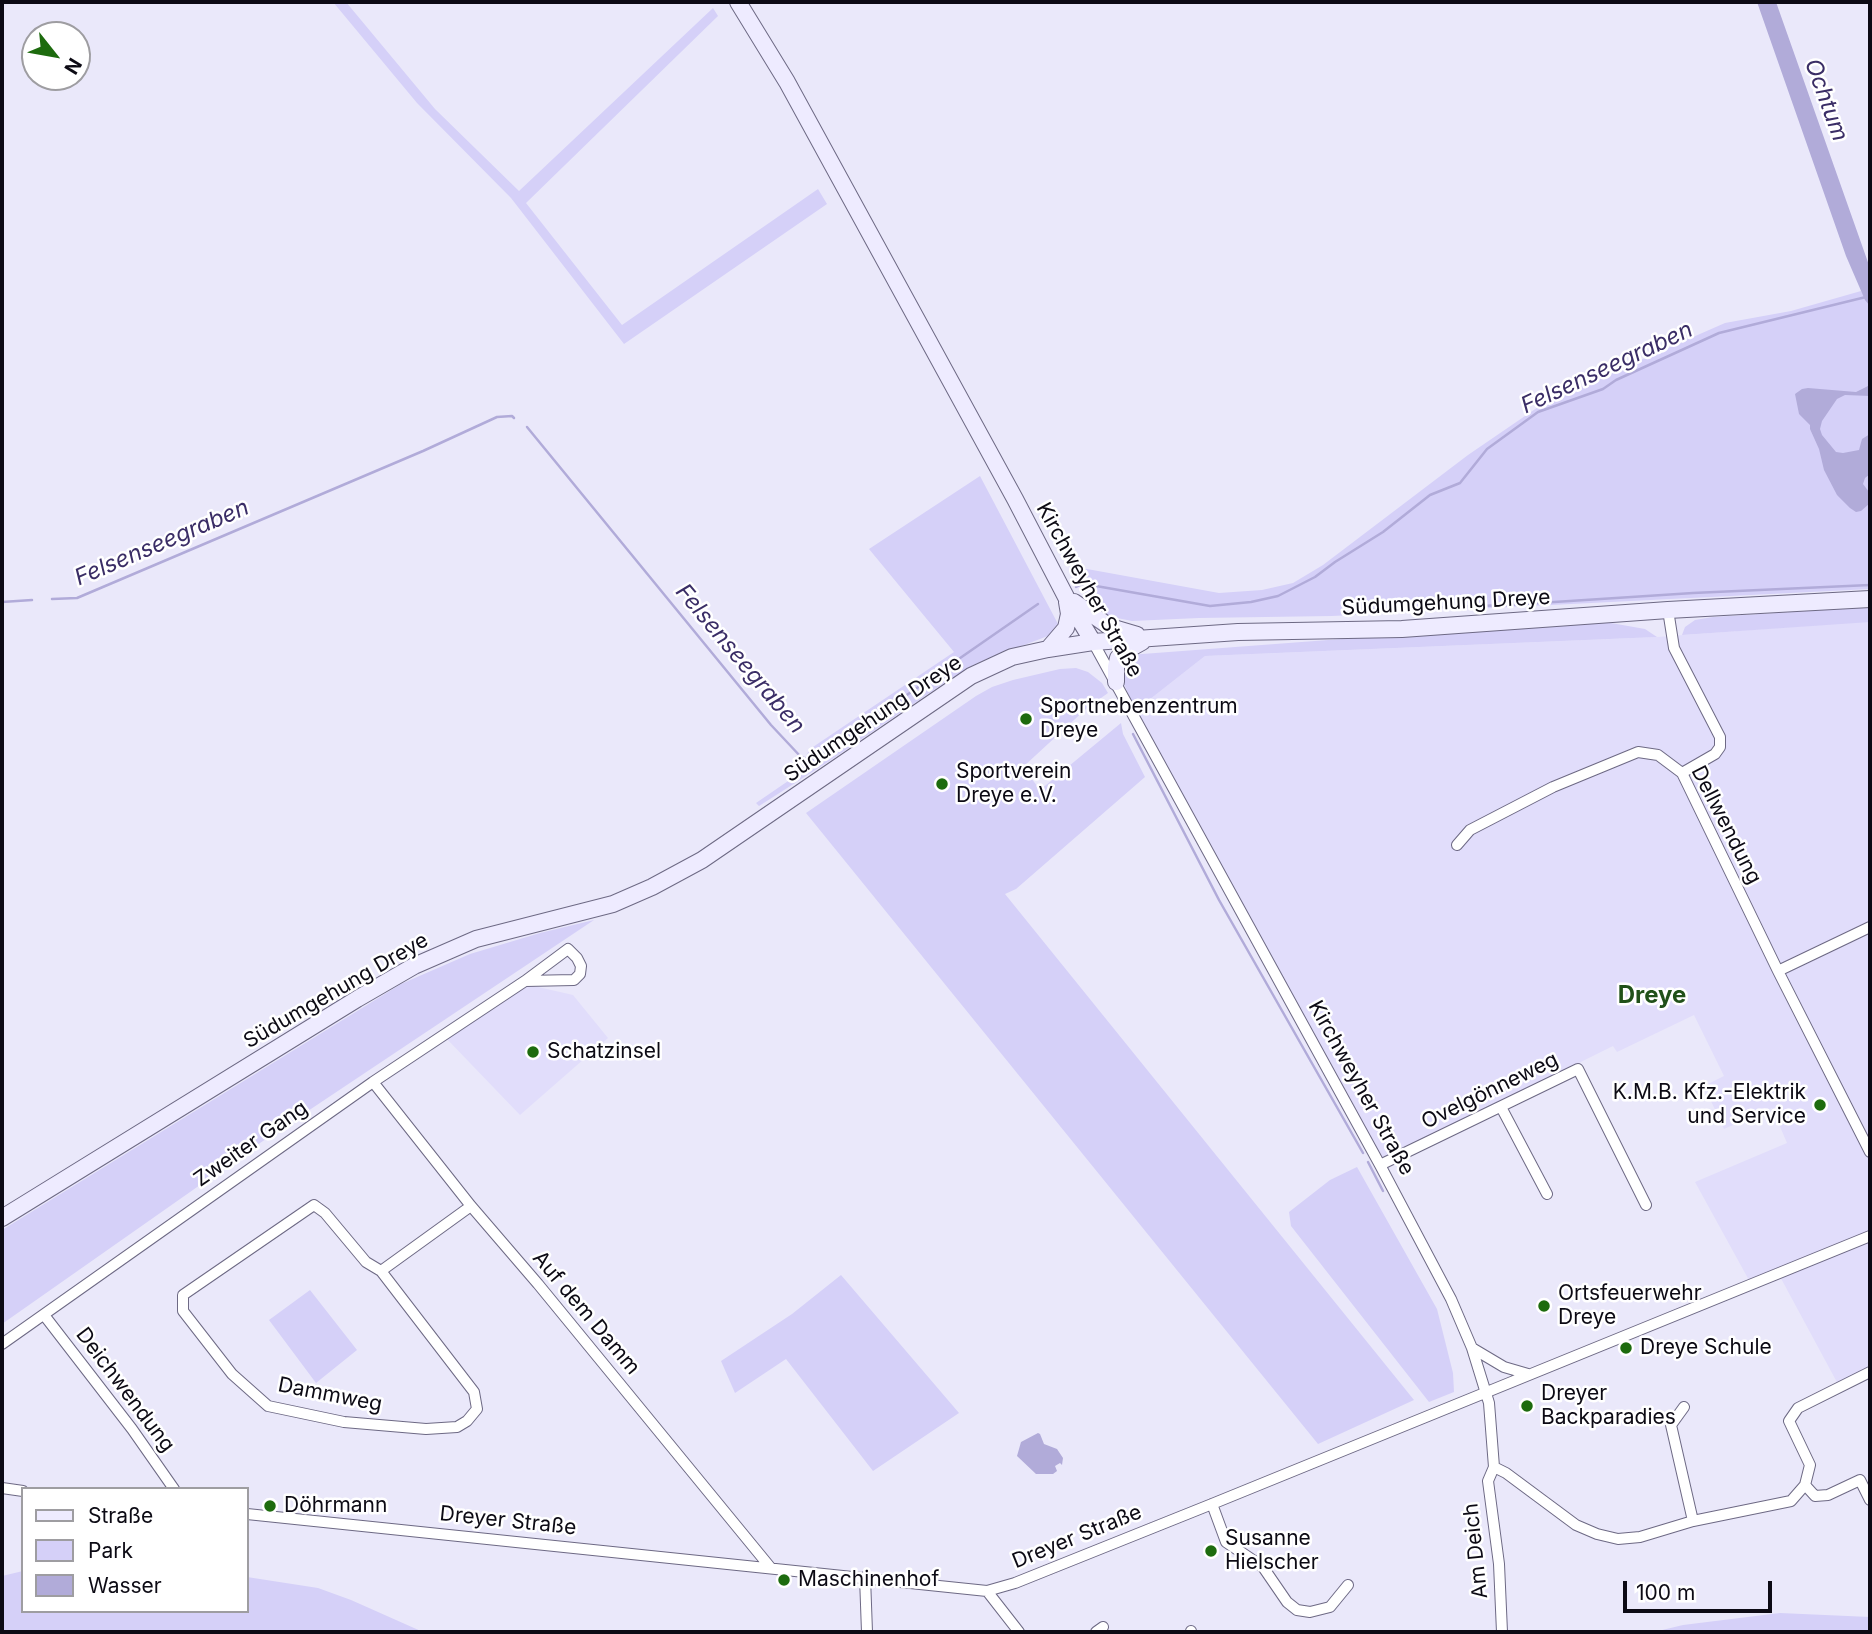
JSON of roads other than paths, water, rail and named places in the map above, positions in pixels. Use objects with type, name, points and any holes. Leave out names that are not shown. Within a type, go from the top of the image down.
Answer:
[{"type":"main road","name":"Kirchweyher Straße","points":[[738,2],[787,82],[1066,597],[1093,642]]},
{"type":"main road","points":[[1066,597],[1110,626],[1151,639]]},
{"type":"main road","points":[[1048,649],[1066,628],[1069,614],[1066,597]]},
{"type":"main road","name":"Südumgehung Dreye","points":[[2,1217],[414,966],[476,939],[613,904],[652,887],[713,852],[971,676],[1012,657],[1093,642],[1238,632],[1402,629],[1870,599]]},
{"type":"main road","points":[[1116,682],[1118,658],[1124,652],[1151,639]]},
{"type":"street","points":[[1668,610],[1674,648],[1720,737],[1720,747],[1715,754],[1682,773]]},
{"type":"street","name":"Kirchweyher Straße","points":[[1093,642],[1451,1299],[1487,1392]]},
{"type":"street","name":"Dellwendung","points":[[1457,845],[1469,830],[1545,792],[1638,752],[1658,755],[1682,773],[1870,1152]]},
{"type":"street","points":[[1778,971],[1870,927]]},
{"type":"street","name":"Zweiter Gang","points":[[2,1344],[373,1082],[525,981],[568,949],[581,966],[580,974],[574,980],[525,981]]},
{"type":"street","name":"Ovelgönneweg","points":[[1380,1165],[1578,1069],[1646,1205]]},
{"type":"street","name":"Auf dem Damm","points":[[373,1082],[471,1206],[770,1567]]},
{"type":"street","points":[[1501,1107],[1547,1194]]},
{"type":"street","name":"Dammweg","points":[[314,1205],[325,1213],[366,1262],[381,1271],[474,1392],[477,1409],[467,1421],[457,1427],[426,1429],[344,1422],[268,1406],[232,1374],[183,1311],[183,1295],[314,1205]]},
{"type":"street","points":[[381,1271],[471,1206]]},
{"type":"street","name":"Dreyer Straße","points":[[248,1514],[987,1591],[1016,1583],[1868,1238]]},
{"type":"street","name":"Deichwendung","points":[[44,1315],[132,1429],[173,1487]]},
{"type":"street","points":[[1472,1348],[1504,1367],[1528,1374]]},
{"type":"street","points":[[1494,1467],[1576,1525],[1618,1539],[1640,1537],[1693,1521],[1791,1502],[1805,1485],[1810,1465],[1788,1421],[1798,1408],[1870,1372]]},
{"type":"street","name":"Am Deich","points":[[1487,1392],[1494,1467],[1488,1481],[1499,1564],[1502,1632]]},
{"type":"street","points":[[1684,1407],[1671,1424],[1693,1521]]},
{"type":"street","points":[[1805,1485],[1815,1496],[1828,1494],[1860,1480],[1870,1500]]},
{"type":"street","points":[[2,1489],[21,1491]]},
{"type":"street","points":[[1212,1504],[1226,1542],[1263,1567],[1287,1602],[1297,1610],[1310,1612],[1330,1606],[1348,1585]]},
{"type":"street","points":[[865,1577],[867,1632]]},
{"type":"street","points":[[987,1591],[1019,1632]]},
{"type":"water","points":[[1757,2],[1776,2],[1870,268],[1870,306],[1846,256]]},
{"type":"water","points":[[1868,386],[1870,396],[1845,395],[1837,399],[1822,421],[1820,429],[1836,452],[1843,453],[1859,450],[1862,439],[1870,434],[1870,474],[1863,484],[1869,492],[1870,503],[1856,512],[1837,495],[1824,470],[1810,425],[1799,414],[1795,394],[1808,388],[1856,392]]},
{"type":"water","points":[[1038,1433],[1044,1444],[1057,1449],[1063,1458],[1062,1465],[1060,1463],[1055,1466],[1057,1471],[1053,1474],[1036,1474],[1017,1456],[1021,1442]]},
{"type":"waterway","name":"Felsenseegraben","points":[[1076,587],[1082,584],[1210,606],[1278,596],[1315,577],[1383,532],[1430,495],[1460,483],[1487,449],[1538,412],[1603,389],[1616,380],[1719,333],[1870,296]]},
{"type":"waterway","name":"Felsenseegraben","points":[[52,599],[77,598],[497,417],[514,418]]},
{"type":"waterway","name":"Felsenseegraben","points":[[527,427],[771,725],[801,757],[816,758],[1038,604]]},
{"type":"waterway","points":[[1362,610],[1508,605],[1870,585]]},
{"type":"waterway","name":"Felsenseegraben","points":[[2,602],[32,600]]},
{"type":"waterway","points":[[1133,734],[1219,900],[1363,1153]]},
{"type":"waterway","points":[[1368,1162],[1383,1191]]},
{"type":"place","name":"Sportnebenzentrum Dreye","points":[[1026,719]]},
{"type":"place","name":"Sportverein Dreye e.V.","points":[[942,784]]},
{"type":"place","name":"Schatzinsel","points":[[533,1052]]},
{"type":"place","name":"K.M.B. Kfz.-Elektrik und Service","points":[[1820,1105]]},
{"type":"place","name":"Ortsfeuerwehr Dreye","points":[[1544,1306]]},
{"type":"place","name":"Dreye Schule","points":[[1626,1348]]},
{"type":"place","name":"Dreyer Backparadies","points":[[1527,1406]]},
{"type":"place","name":"Döhrmann","points":[[270,1506]]},
{"type":"place","name":"Susanne Hielscher","points":[[1211,1551]]},
{"type":"place","name":"Maschinenhof","points":[[784,1580]]},
{"type":"district","name":"Dreye","points":[[1652,996]]},
{"type":"water label","name":"Ochtum","points":[[1826,100]]}]
